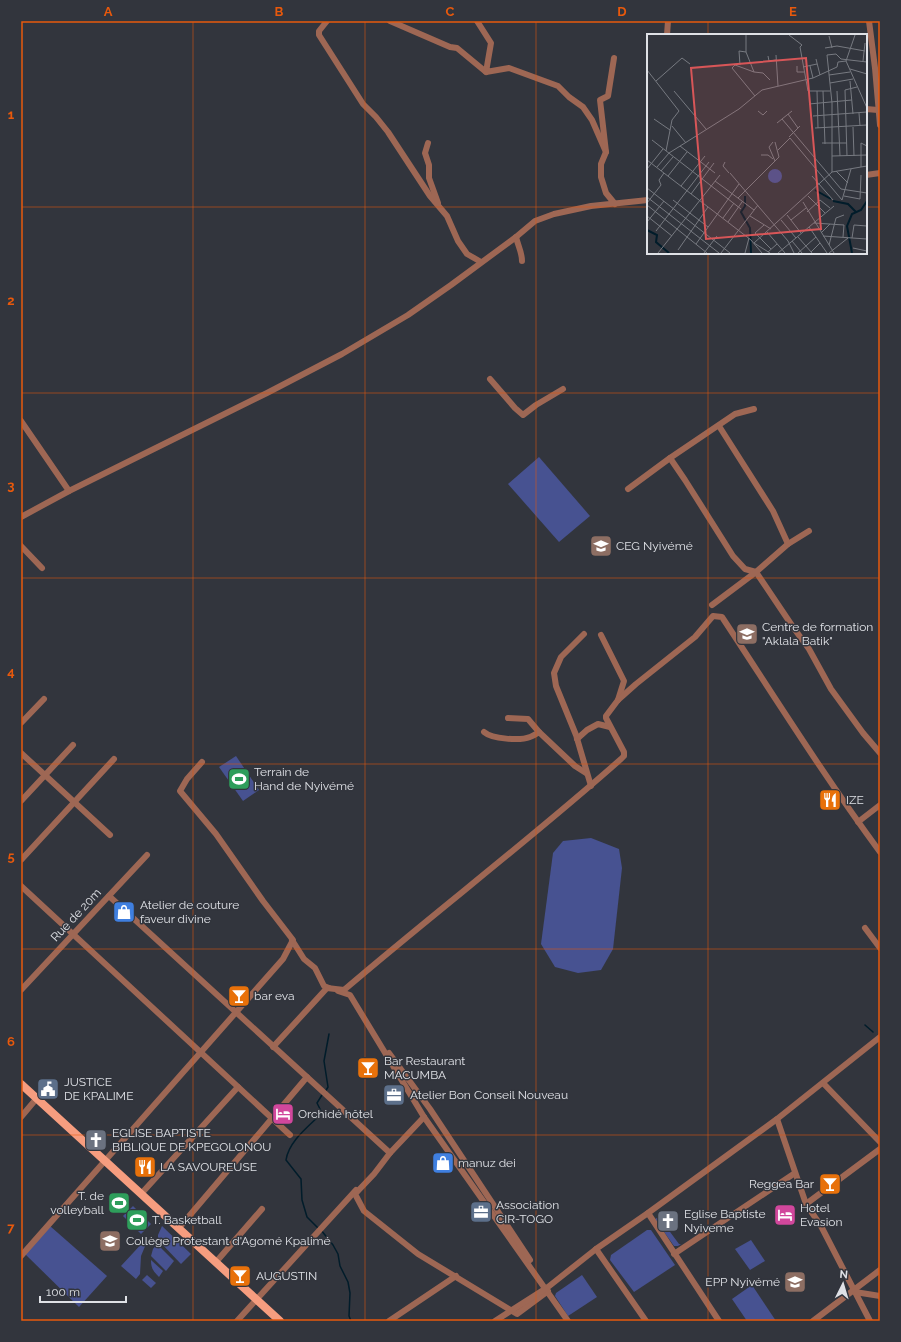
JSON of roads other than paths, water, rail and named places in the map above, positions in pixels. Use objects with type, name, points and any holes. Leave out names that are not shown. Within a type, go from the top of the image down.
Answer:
[{"type":"main road","points":[[21,1084],[280,1321]]},
{"type":"street","points":[[327,21],[319,31],[319,35],[363,104],[388,132],[416,177],[447,216],[458,241],[467,254],[481,262]]},
{"type":"street","points":[[390,21],[450,47],[457,48],[486,72],[509,68],[558,86],[582,107],[592,120],[606,152]]},
{"type":"street","points":[[478,21],[491,43],[486,72]]},
{"type":"street","points":[[667,34],[668,21]]},
{"type":"street","points":[[869,21],[878,68],[878,110],[880,124]]},
{"type":"street","points":[[614,58],[608,96],[600,100],[606,152],[601,164],[601,177],[606,193],[615,204]]},
{"type":"street","points":[[867,109],[878,110]]},
{"type":"street","points":[[428,143],[425,153],[429,165],[429,178],[439,207]]},
{"type":"street","points":[[867,175],[880,173]]},
{"type":"street","points":[[21,517],[69,491],[267,393],[342,354],[408,315],[516,237],[535,221],[554,214],[591,206],[647,200]]},
{"type":"street","points":[[516,237],[519,248],[522,252],[522,261]]},
{"type":"street","points":[[490,379],[514,408],[523,415],[536,405],[563,389]]},
{"type":"street","points":[[628,489],[670,458],[735,414],[754,409]]},
{"type":"street","points":[[21,421],[69,491]]},
{"type":"street","points":[[719,426],[773,511],[788,544]]},
{"type":"street","points":[[670,458],[733,556],[746,569],[756,572],[809,649],[831,689],[863,733],[880,753]]},
{"type":"street","points":[[712,605],[756,572],[788,544],[808,531]]},
{"type":"street","points":[[21,546],[42,568]]},
{"type":"street","points":[[273,1046],[327,988],[344,990],[486,874],[591,786],[624,756],[624,752],[610,727],[606,716],[618,700],[636,684],[695,638],[713,616],[722,617],[788,718],[880,852]]},
{"type":"street","points":[[584,634],[561,657],[554,673],[556,686],[577,739],[591,786]]},
{"type":"street","points":[[601,635],[624,681],[618,700]]},
{"type":"street","points":[[21,723],[44,699]]},
{"type":"street","points":[[508,718],[528,719],[539,732],[575,766],[586,773]]},
{"type":"street","points":[[577,739],[587,730],[598,724],[610,727]]},
{"type":"street","points":[[484,732],[492,736],[519,739],[530,737],[539,732]]},
{"type":"street","points":[[21,801],[73,745]]},
{"type":"street","points":[[21,753],[110,835]]},
{"type":"street","points":[[21,860],[114,760]]},
{"type":"street","points":[[21,1255],[283,959],[293,940],[263,901],[216,834],[180,790],[187,779],[202,762]]},
{"type":"street","points":[[858,822],[880,805]]},
{"type":"street","points":[[228,846],[250,876],[304,959],[315,968],[324,986],[350,995],[424,1117],[548,1289]]},
{"type":"street","name":"Rue de 20m","points":[[21,990],[147,855]]},
{"type":"street","points":[[21,886],[290,1135]]},
{"type":"street","points":[[109,896],[390,1153]]},
{"type":"street","points":[[865,928],[880,948]]},
{"type":"street","points":[[344,990],[430,1109],[570,1321]]},
{"type":"street","points":[[424,1117],[390,1153],[374,1174],[355,1194],[364,1211],[418,1254],[517,1314],[596,1249],[777,1119],[880,1036]]},
{"type":"street","points":[[179,1228],[307,1077]]},
{"type":"street","points":[[823,1083],[880,1142]]},
{"type":"street","points":[[142,1194],[238,1087]]},
{"type":"street","points":[[21,1117],[37,1098]]},
{"type":"street","points":[[237,1321],[430,1109]]},
{"type":"street","points":[[777,1119],[806,1204],[821,1226],[870,1321]]},
{"type":"street","points":[[806,1204],[880,1149]]},
{"type":"street","points":[[674,1254],[795,1173]]},
{"type":"street","points":[[216,1262],[262,1208]]},
{"type":"street","points":[[648,1213],[719,1321]]},
{"type":"street","points":[[371,1217],[404,1244],[510,1311]]},
{"type":"street","points":[[596,1249],[646,1321]]},
{"type":"street","points":[[812,1321],[855,1291],[880,1270]]},
{"type":"street","points":[[389,1321],[456,1276]]},
{"type":"street","points":[[495,1321],[548,1289]]},
{"type":"street","points":[[855,1291],[880,1296]]},
{"type":"waterway","points":[[865,1025],[873,1032]]},
{"type":"waterway","points":[[325,1092],[328,1087],[324,1061],[329,1034]]},
{"type":"waterway","points":[[318,1228],[307,1217],[302,1200],[301,1179],[286,1160],[295,1140],[322,1113],[317,1103],[322,1095]]},
{"type":"waterway","points":[[321,1230],[338,1254],[340,1266],[348,1282],[350,1293],[349,1316],[351,1321]]},
{"type":"place","name":"CEG Nyivémé","points":[[601,546]]},
{"type":"place","name":"Centre de formation \"Aklala Batik\"","points":[[747,634]]},
{"type":"place","name":"Terrain de Hand de Nyivémé","points":[[239,779]]},
{"type":"place","name":"IZE","points":[[830,800]]},
{"type":"place","name":"Atelier de couture faveur divine","points":[[124,912]]},
{"type":"place","name":"bar eva","points":[[239,996]]},
{"type":"place","name":"Bar Restaurant MACUMBA","points":[[368,1068]]},
{"type":"place","name":"JUSTICE DE KPALIME","points":[[48,1089]]},
{"type":"place","name":"Atelier Bon Conseil Nouveau","points":[[394,1095]]},
{"type":"place","name":"Orchidé hôtel","points":[[283,1114]]},
{"type":"place","name":"EGLISE BAPTISTE BIBLIQUE DE KPEGOLONOU","points":[[96,1140]]},
{"type":"place","name":"manuz dei","points":[[443,1163]]},
{"type":"place","name":"LA SAVOUREUSE","points":[[145,1167]]},
{"type":"place","name":"Reggea Bar","points":[[830,1184]]},
{"type":"place","name":"T. de volleyball","points":[[119,1203]]},
{"type":"place","name":"Association CIR-TOGO","points":[[481,1212]]},
{"type":"place","name":"Hotel Evasion","points":[[785,1215]]},
{"type":"place","name":"T. Basketball","points":[[137,1220]]},
{"type":"place","name":"Eglise Baptiste Nyiveme","points":[[668,1221]]},
{"type":"place","name":"Collège Protestant d'Agomé Kpalimé","points":[[110,1241]]},
{"type":"place","name":"AUGUSTIN","points":[[240,1276]]},
{"type":"place","name":"EPP Nyivémé","points":[[795,1282]]}]
